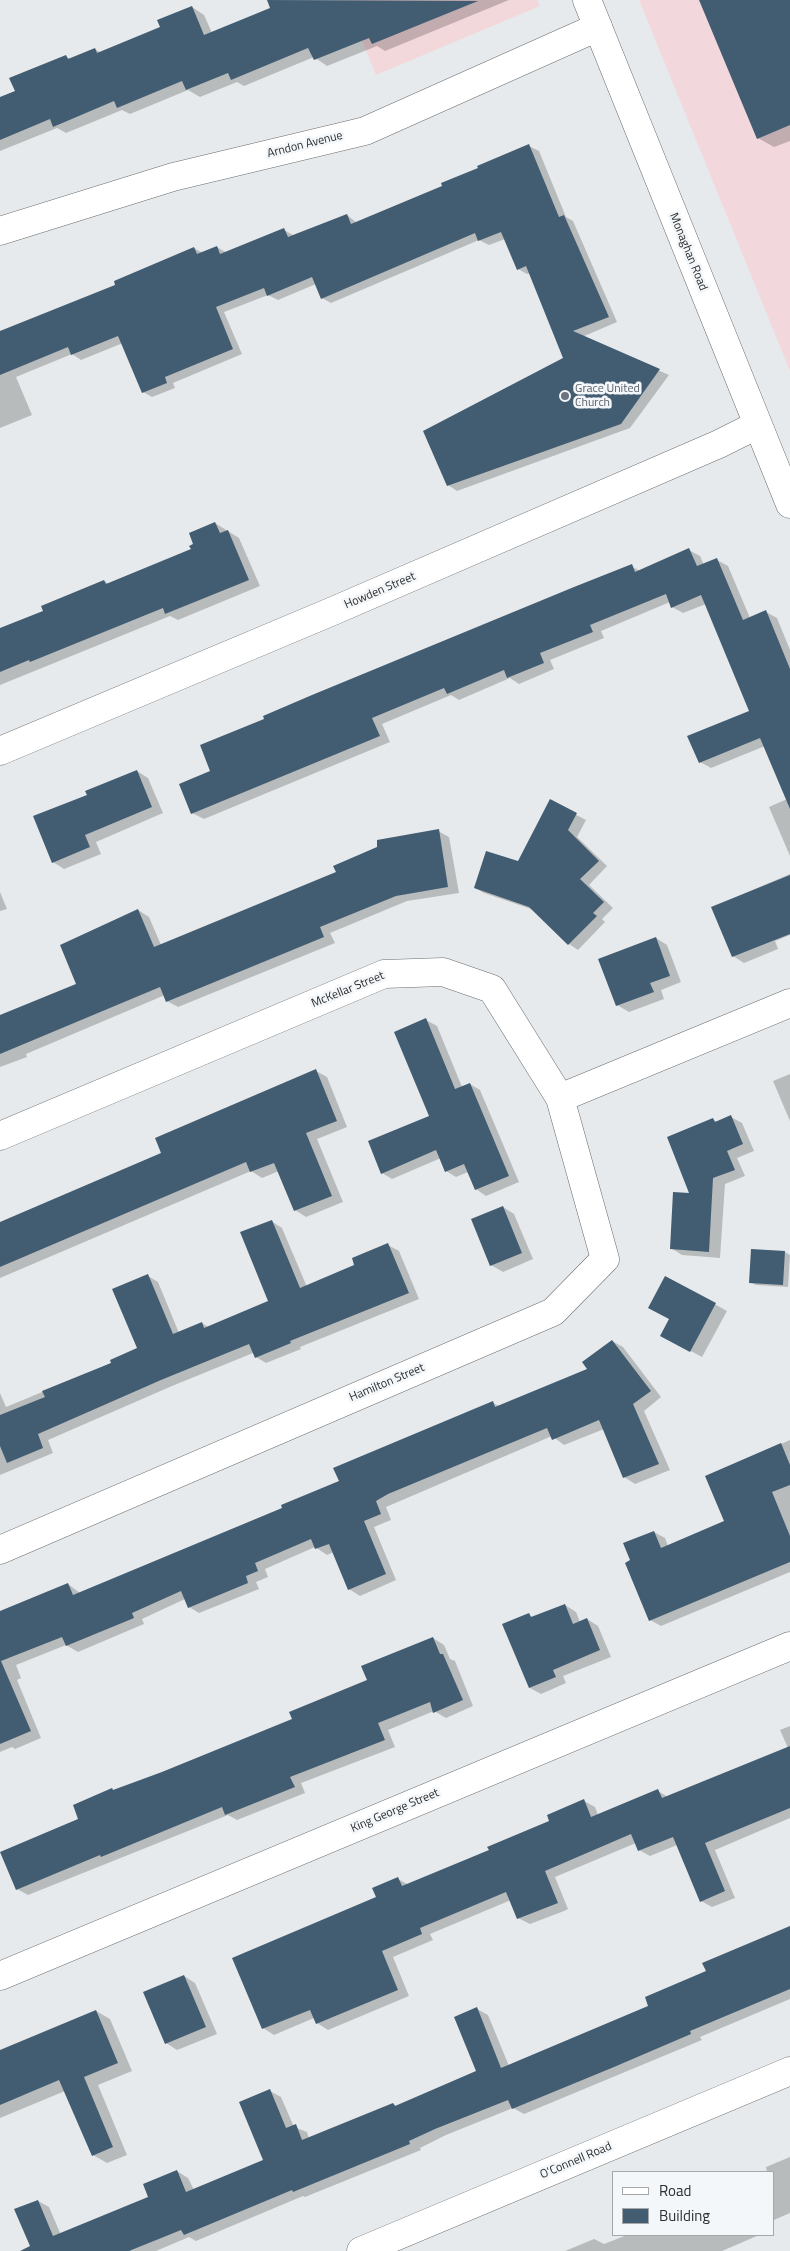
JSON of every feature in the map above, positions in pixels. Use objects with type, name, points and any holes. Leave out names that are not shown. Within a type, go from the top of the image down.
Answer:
[{"type":"street","name":"Monaghan Road","points":[[587,0],[790,504]]},
{"type":"street","name":"Arndon Avenue","points":[[0,231],[173,177],[365,131],[598,27]]},
{"type":"street","name":"Howden Street","points":[[0,751],[333,611],[719,444],[757,425]]},
{"type":"street","name":"McKellar Street","points":[[0,1136],[384,974],[443,972],[492,989],[560,1098]]},
{"type":"street","points":[[560,1098],[790,1003]]},
{"type":"street","name":"Hamilton Street","points":[[0,1550],[553,1312],[605,1258],[560,1098]]},
{"type":"street","name":"King George Street","points":[[0,1976],[790,1646]]},
{"type":"street","name":"O'Connell Road","points":[[361,2251],[790,2071]]},
{"type":"shaded area","points":[[345,0],[537,0],[540,6],[376,75]]},
{"type":"shaded area","points":[[639,0],[790,0],[790,371]]},
{"type":"building","points":[[267,0],[478,1],[372,44],[369,38],[314,60],[308,48],[231,80],[228,73],[186,90],[182,81],[117,108],[114,101],[53,127],[50,119],[0,140],[0,97],[15,91],[9,78],[66,55],[68,59],[95,48],[97,53],[160,27],[157,20],[192,6],[204,35],[270,8]]},
{"type":"building","points":[[699,0],[790,0],[790,125],[757,139]]},
{"type":"building","points":[[529,144],[559,217],[564,215],[609,317],[573,331],[660,369],[621,424],[447,486],[423,431],[563,358],[526,266],[517,270],[501,232],[478,241],[475,233],[321,299],[312,277],[267,296],[264,288],[216,307],[233,349],[165,377],[167,383],[142,393],[118,336],[71,355],[68,347],[0,375],[0,331],[115,285],[114,281],[194,247],[197,254],[217,246],[220,254],[284,228],[288,237],[347,214],[351,224],[442,186],[441,183]]},
{"type":"building","points":[[215,522],[220,533],[228,530],[249,580],[165,614],[163,608],[30,662],[29,660],[0,672],[0,628],[43,611],[41,606],[104,580],[106,584],[191,549],[189,546],[193,544],[189,533]]},
{"type":"building","points":[[689,548],[697,566],[717,558],[743,620],[766,610],[790,669],[790,809],[760,738],[699,763],[687,736],[749,711],[701,595],[671,608],[666,594],[590,625],[593,632],[540,653],[544,663],[507,678],[504,670],[447,694],[444,688],[372,718],[380,736],[191,814],[179,784],[210,771],[200,745],[264,719],[263,716],[312,695],[574,587],[632,564],[635,572]]},
{"type":"building","points":[[137,770],[152,807],[85,835],[90,847],[52,863],[33,816],[87,795],[85,791]]},
{"type":"building","points":[[550,799],[577,813],[568,830],[599,861],[580,879],[604,902],[593,913],[597,916],[568,945],[529,907],[474,888],[486,851],[518,861]]},
{"type":"building","points":[[439,829],[448,887],[396,896],[320,927],[324,937],[166,1002],[160,987],[0,1054],[0,1015],[76,984],[60,945],[138,909],[154,947],[336,872],[333,866],[377,847],[377,840]]},
{"type":"building","points":[[790,875],[790,934],[732,957],[711,907]]},
{"type":"building","points":[[656,937],[670,976],[650,983],[654,992],[616,1006],[598,959]]},
{"type":"building","points":[[426,1018],[455,1089],[470,1083],[509,1176],[475,1190],[464,1164],[445,1172],[436,1150],[381,1174],[368,1141],[429,1116],[394,1032]]},
{"type":"building","points":[[316,1069],[337,1121],[306,1133],[332,1196],[294,1211],[274,1163],[250,1172],[246,1162],[0,1267],[0,1222],[161,1153],[155,1138]]},
{"type":"building","points":[[731,1115],[743,1144],[727,1151],[735,1170],[713,1178],[709,1252],[670,1249],[673,1192],[689,1193],[667,1137],[713,1118],[715,1122]]},
{"type":"building","points":[[503,1206],[522,1253],[490,1266],[471,1219]]},
{"type":"building","points":[[272,1220],[300,1288],[354,1265],[352,1258],[388,1243],[409,1293],[290,1341],[291,1343],[255,1358],[249,1344],[161,1380],[38,1434],[43,1448],[7,1463],[0,1446],[0,1415],[45,1397],[42,1391],[111,1363],[110,1360],[137,1348],[112,1289],[148,1274],[173,1334],[202,1322],[204,1328],[268,1301],[240,1232]]},
{"type":"building","points":[[751,1249],[785,1251],[783,1285],[749,1283]]},
{"type":"building","points":[[665,1276],[716,1303],[690,1352],[660,1336],[669,1319],[648,1308]]},
{"type":"building","points":[[612,1340],[651,1391],[633,1404],[659,1464],[623,1478],[599,1420],[552,1440],[547,1428],[388,1494],[376,1501],[381,1514],[364,1521],[386,1574],[348,1590],[329,1544],[315,1549],[311,1539],[255,1563],[258,1571],[246,1576],[248,1583],[188,1608],[181,1591],[132,1613],[134,1618],[66,1646],[62,1637],[1,1661],[31,1731],[0,1744],[0,1611],[68,1583],[73,1595],[282,1508],[281,1505],[339,1481],[333,1468],[493,1401],[495,1407],[587,1369],[582,1362]]},
{"type":"building","points":[[781,1443],[790,1465],[790,1485],[772,1492],[790,1536],[790,1562],[649,1621],[625,1563],[630,1560],[623,1543],[654,1531],[661,1548],[724,1521],[705,1476]]},
{"type":"building","points":[[565,1604],[573,1624],[587,1618],[600,1650],[553,1670],[556,1677],[529,1688],[502,1624],[529,1613],[531,1617]]},
{"type":"building","points":[[433,1637],[440,1654],[443,1654],[463,1700],[433,1713],[430,1702],[378,1723],[385,1740],[290,1777],[295,1787],[225,1815],[222,1807],[16,1890],[0,1852],[78,1819],[73,1805],[112,1788],[113,1790],[162,1772],[292,1719],[289,1712],[367,1680],[361,1666]]},
{"type":"building","points":[[790,1746],[790,1808],[705,1843],[725,1891],[700,1902],[673,1837],[638,1851],[631,1834],[545,1871],[558,1903],[517,1919],[506,1892],[420,1928],[422,1934],[382,1951],[398,1990],[316,2024],[310,2010],[262,2029],[232,1958],[376,1897],[372,1888],[398,1877],[402,1886],[489,1850],[487,1847],[549,1821],[547,1815],[584,1799],[591,1817],[658,1789],[662,1798]]},
{"type":"building","points":[[790,1926],[790,1989],[690,2031],[691,2034],[614,2067],[512,2109],[508,2100],[435,2129],[409,2141],[410,2144],[184,2235],[181,2230],[129,2251],[20,2251],[30,2246],[14,2209],[38,2200],[53,2236],[148,2197],[143,2184],[177,2170],[186,2192],[263,2160],[239,2102],[270,2089],[286,2128],[296,2124],[302,2140],[393,2103],[395,2106],[476,2071],[454,2017],[477,2007],[501,2068],[648,2006],[645,1997],[706,1971],[702,1963]]},
{"type":"building","points":[[184,1975],[206,2027],[165,2044],[143,1992]]},
{"type":"building","points":[[96,2010],[118,2063],[84,2077],[113,2147],[92,2156],[59,2080],[0,2105],[0,2050]]},
{"type":"place","name":"Grace United Church","points":[[565,396]]}]
